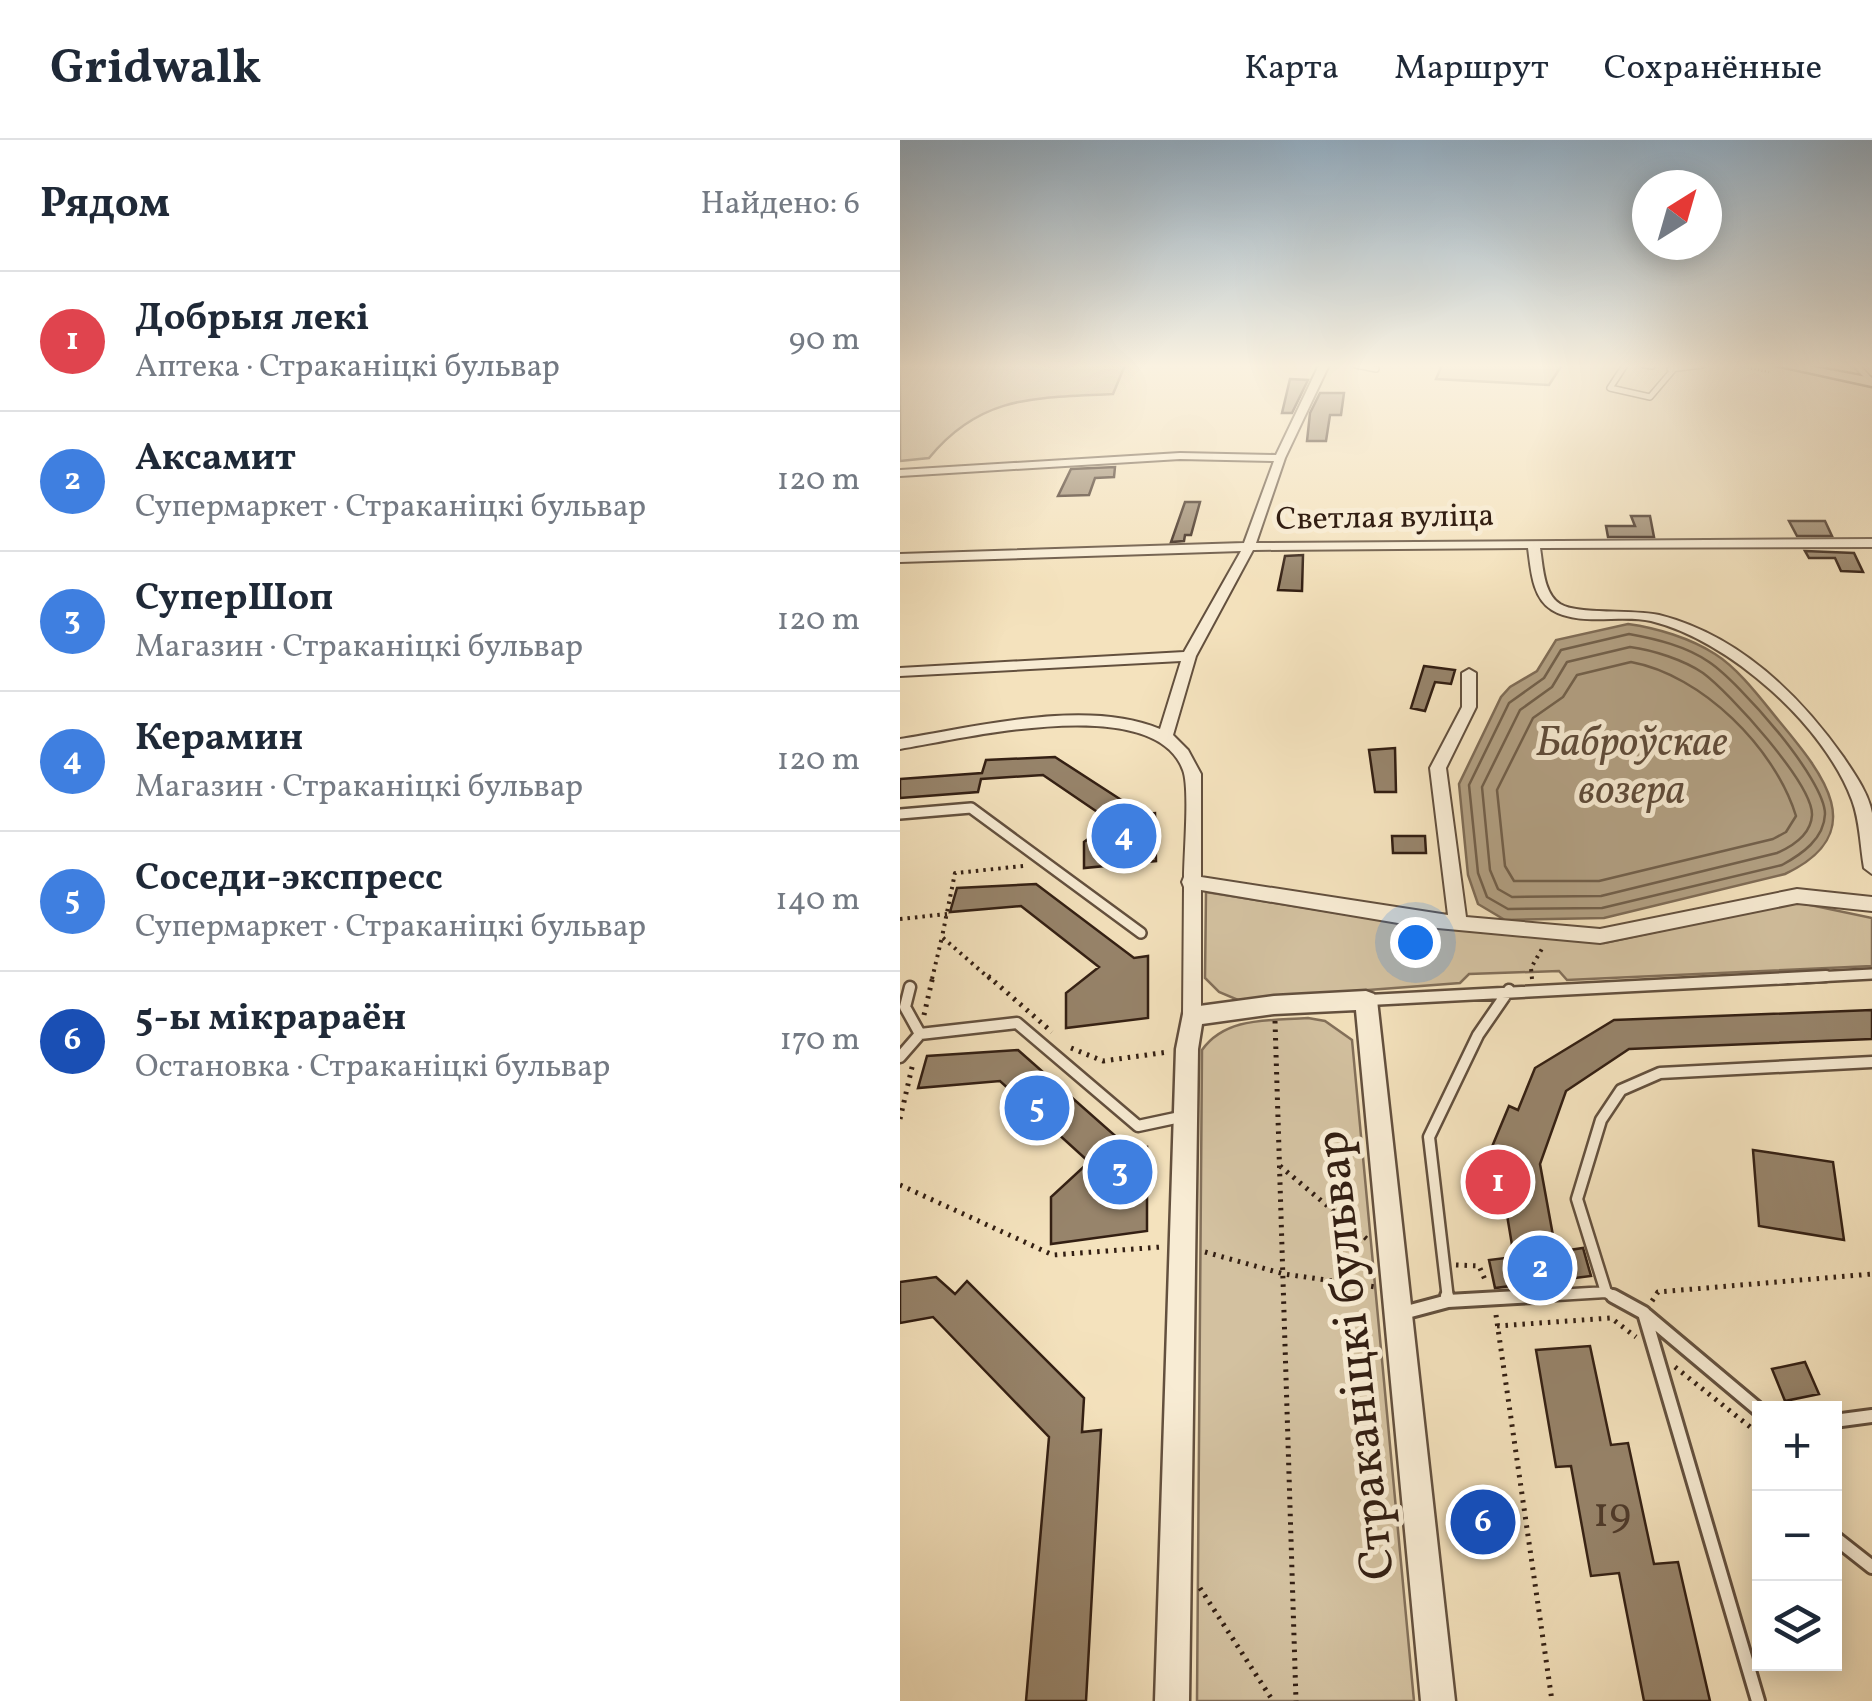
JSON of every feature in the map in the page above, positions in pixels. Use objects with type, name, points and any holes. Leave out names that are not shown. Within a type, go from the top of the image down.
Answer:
[{"type":"street","points":[[1165,736],[1188,656],[1248,548],[1290,438]]},
{"type":"street","points":[[900,473],[1180,456],[1280,458]]},
{"type":"street","name":"Светлая вуліца","points":[[900,558],[1248,548],[1872,543]]},
{"type":"street","points":[[1534,544],[1543,588],[1551,604],[1566,612],[1634,614],[1675,623],[1715,640],[1754,668],[1820,735],[1860,796],[1872,868]]},
{"type":"street","points":[[900,672],[1188,656]]},
{"type":"street","points":[[1458,923],[1438,768],[1469,707],[1469,673]]},
{"type":"street","points":[[900,744],[1078,720],[1126,724],[1165,736],[1184,753],[1192,774],[1192,1016],[1187,1048],[1172,1701]]},
{"type":"street","points":[[1190,882],[1458,923],[1600,936],[1797,896],[1872,904]]},
{"type":"street","points":[[1192,1016],[1274,1004],[1366,1000]]},
{"type":"street","name":"Страканіцкі бульвар","points":[[1366,1000],[1438,1701]]},
{"type":"lane","points":[[900,814],[971,808],[1141,933]]},
{"type":"lane","points":[[1366,1000],[1872,974]]},
{"type":"lane","points":[[910,988],[906,1007],[920,1034]]},
{"type":"lane","points":[[1448,1301],[1429,1137],[1478,1036],[1509,990]]},
{"type":"lane","points":[[900,1056],[920,1034],[1017,1023],[1138,1126],[1188,1116]]},
{"type":"lane","points":[[1606,1292],[1577,1199],[1602,1120],[1621,1090],[1660,1073],[1872,1062]]},
{"type":"lane","points":[[1397,1302],[1494,1301],[1606,1292],[1644,1313],[1752,1403]]},
{"type":"lane","points":[[1644,1313],[1758,1701]]},
{"type":"lane","points":[[1842,1420],[1872,1416]]},
{"type":"lane","points":[[1842,1544],[1872,1567]]},
{"type":"path","points":[[1047,864],[956,873],[942,937],[1074,1051],[1103,1061],[1187,1048]]},
{"type":"path","points":[[900,918],[946,914]]},
{"type":"path","points":[[1533,989],[1531,968],[1550,934]]},
{"type":"path","points":[[1274,1004],[1296,1701]]},
{"type":"path","points":[[900,1185],[1053,1255],[1182,1245],[1397,1302]]},
{"type":"path","points":[[1644,1313],[1658,1292],[1872,1274]]},
{"type":"path","points":[[1494,1301],[1552,1701]]},
{"type":"path","points":[[1497,1326],[1612,1318],[1752,1428]]},
{"type":"path","points":[[1197,1584],[1274,1701]]},
{"type":"shaded area","points":[[900,438],[948,438],[929,458],[900,461]]},
{"type":"shaded area","points":[[1206,892],[1425,927],[1604,943],[1796,902],[1872,918],[1872,966],[1567,980],[1559,971],[1469,974],[1460,983],[1238,1000],[1219,992],[1205,978]]},
{"type":"shaded area","points":[[1308,1018],[1325,1021],[1352,1040],[1414,1701],[1197,1701],[1202,1050],[1223,1031],[1236,1026]]},
{"type":"water","name":"Баброўскае возера","points":[[1628,624],[1673,634],[1705,648],[1724,660],[1749,685],[1823,782],[1833,822],[1827,840],[1812,858],[1785,874],[1604,918],[1505,920],[1478,904],[1468,875],[1459,784],[1501,697],[1537,671],[1556,640]]},
{"type":"building","points":[[1115,467],[1114,477],[1095,478],[1089,495],[1058,496],[1071,469]]},
{"type":"building","points":[[1185,502],[1200,502],[1191,535],[1185,535],[1184,541],[1171,542]]},
{"type":"building","points":[[1631,516],[1650,516],[1654,537],[1608,537],[1606,526],[1635,526]]},
{"type":"building","points":[[1789,521],[1825,521],[1832,536],[1797,536]]},
{"type":"building","points":[[1805,551],[1854,553],[1863,572],[1841,571],[1835,558],[1809,558]]},
{"type":"building","points":[[1303,555],[1302,591],[1278,590],[1285,556]]},
{"type":"building","points":[[1424,666],[1455,670],[1451,684],[1435,682],[1425,711],[1411,708]]},
{"type":"building","points":[[1395,748],[1396,792],[1375,792],[1369,750]]},
{"type":"building","points":[[1055,757],[1143,814],[1155,813],[1156,861],[1084,868],[1084,842],[1112,822],[1043,775],[981,779],[978,792],[900,798],[900,779],[982,773],[986,760]]},
{"type":"building","points":[[1392,836],[1425,836],[1426,853],[1393,853]]},
{"type":"building","points":[[1036,884],[1134,958],[1148,956],[1148,1018],[1066,1028],[1066,993],[1099,967],[1021,906],[950,912],[957,888]]},
{"type":"building","points":[[1872,1010],[1872,1039],[1629,1049],[1566,1091],[1540,1164],[1556,1252],[1583,1248],[1591,1276],[1495,1288],[1489,1260],[1514,1257],[1506,1209],[1496,1211],[1489,1154],[1509,1106],[1518,1110],[1535,1068],[1614,1020]]},
{"type":"building","points":[[1018,1050],[1130,1149],[1147,1147],[1147,1231],[1051,1244],[1051,1197],[1089,1162],[1000,1081],[918,1088],[927,1056]]},
{"type":"building","points":[[1753,1150],[1833,1162],[1844,1240],[1759,1226]]},
{"type":"building","points":[[936,1277],[955,1294],[967,1281],[1084,1398],[1082,1432],[1101,1430],[1086,1701],[1026,1701],[1049,1437],[933,1317],[900,1323],[900,1282]]},
{"type":"building","points":[[1590,1346],[1611,1445],[1628,1443],[1654,1564],[1678,1562],[1710,1701],[1644,1701],[1619,1573],[1591,1576],[1571,1466],[1556,1467],[1536,1350]]},
{"type":"building","points":[[1805,1362],[1819,1394],[1785,1401],[1772,1369]]},
{"type":"place","name":"Керамин","points":[[1124,836]]},
{"type":"place","name":"Соседи-экспресс","points":[[1037,1108]]},
{"type":"place","name":"СуперШоп","points":[[1120,1172]]},
{"type":"place","name":"Добрыя лекi","points":[[1498,1182]]},
{"type":"place","name":"Аксамит","points":[[1540,1268]]},
{"type":"place","name":"5-ы мікрараён","points":[[1483,1522]]}]
